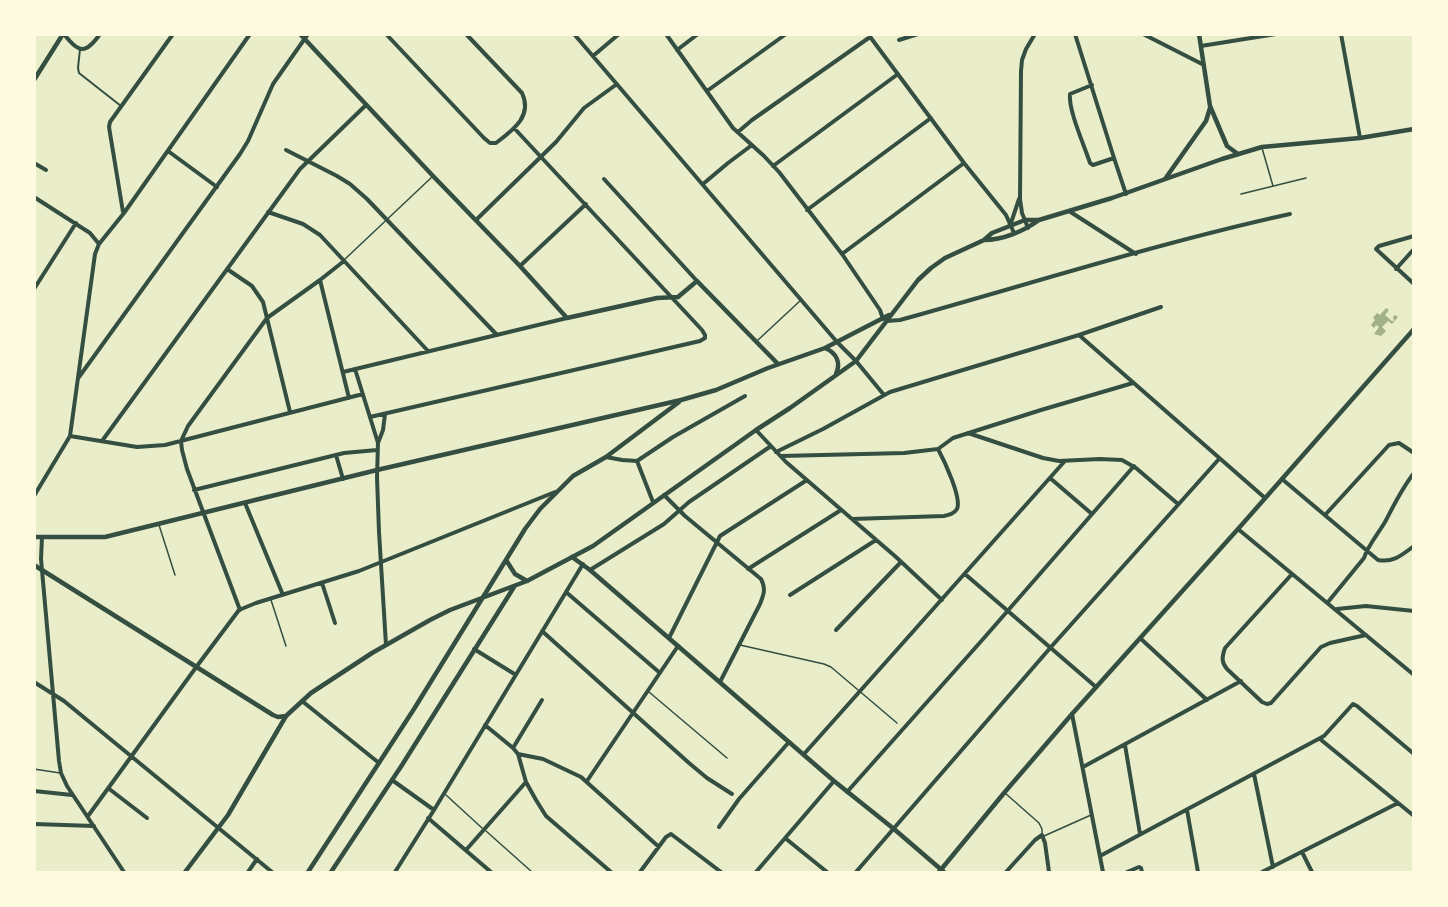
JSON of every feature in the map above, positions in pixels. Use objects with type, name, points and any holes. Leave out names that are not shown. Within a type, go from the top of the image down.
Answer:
[{"type":"main road","points":[[34,80],[64,34]]},
{"type":"main road","points":[[1199,34],[1210,106],[1227,146],[1238,154]]},
{"type":"main road","points":[[304,36],[567,318],[680,295],[697,281],[778,364]]},
{"type":"main road","points":[[1165,180],[1204,125],[1210,106]]},
{"type":"main road","points":[[1204,125],[1211,123],[1218,125]]},
{"type":"main road","points":[[34,537],[105,537],[716,390],[746,376],[825,348],[885,320],[917,281],[945,258],[984,240],[992,233],[1025,220],[1039,220],[1126,194],[1262,147],[1360,138],[1413,129]]},
{"type":"main road","points":[[1222,159],[1227,146]]},
{"type":"main road","points":[[1178,161],[1179,168],[1185,172]]},
{"type":"main road","points":[[984,240],[995,240],[1028,228],[1039,220]]},
{"type":"main road","points":[[185,873],[228,815],[286,716],[302,700],[386,645],[430,620],[527,581],[593,546],[756,429],[856,361],[883,327],[885,320]]},
{"type":"main road","points":[[572,557],[583,563],[942,872],[1004,793],[1072,714],[1413,332]]},
{"type":"main road","points":[[825,348],[830,350],[838,360],[838,372],[835,377]]},
{"type":"main road","points":[[308,873],[540,509],[573,476],[606,457],[681,400]]},
{"type":"main road","points":[[580,554],[583,563]]},
{"type":"main road","points":[[506,560],[515,574],[527,581]]},
{"type":"main road","points":[[34,565],[278,717],[286,716]]},
{"type":"main road","points":[[331,873],[514,586]]},
{"type":"main road","points":[[470,603],[475,605],[476,610]]},
{"type":"main road","points":[[278,717],[279,727]]},
{"type":"street","points":[[64,34],[80,49],[88,49],[100,34]]},
{"type":"street","points":[[124,213],[110,122],[172,34]]},
{"type":"street","points":[[34,496],[70,436],[95,254],[99,244],[124,213],[250,34]]},
{"type":"street","points":[[386,34],[490,143],[496,143],[514,128],[523,116],[526,105],[522,93],[466,34]]},
{"type":"street","points":[[574,34],[884,395]]},
{"type":"street","points":[[593,56],[619,34]]},
{"type":"street","points":[[666,34],[733,128],[773,166],[842,254],[885,320],[900,320],[1236,226],[1290,214]]},
{"type":"street","points":[[677,50],[698,34]]},
{"type":"street","points":[[707,91],[786,34]]},
{"type":"street","points":[[899,40],[918,34]]},
{"type":"street","points":[[1028,228],[1020,199],[1021,71],[1026,49],[1035,34]]},
{"type":"street","points":[[1075,34],[1126,194]]},
{"type":"street","points":[[1143,34],[1205,66]]},
{"type":"street","points":[[1201,46],[1276,34]]},
{"type":"street","points":[[1341,34],[1360,138]]},
{"type":"street","points":[[79,377],[248,141],[273,84],[304,36]]},
{"type":"street","points":[[738,132],[869,36],[1006,215],[1014,233]]},
{"type":"street","points":[[80,49],[79,73],[121,106]]},
{"type":"street","points":[[773,166],[898,74]]},
{"type":"street","points":[[476,220],[541,158],[584,108],[616,84]]},
{"type":"street","points":[[1092,86],[1070,94],[1073,112],[1091,164],[1114,159]]},
{"type":"street","points":[[102,441],[307,161],[366,105]]},
{"type":"street","points":[[807,210],[931,118]]},
{"type":"street","points":[[370,417],[705,338],[702,330],[672,297],[514,128]]},
{"type":"street","points":[[703,184],[752,145]]},
{"type":"street","points":[[286,150],[350,184],[497,335]]},
{"type":"street","points":[[168,151],[217,187]]},
{"type":"street","points":[[34,163],[45,170]]},
{"type":"street","points":[[842,254],[964,163]]},
{"type":"street","points":[[604,179],[697,281]]},
{"type":"street","points":[[34,198],[76,223],[94,236],[99,244]]},
{"type":"street","points":[[1010,226],[1020,199]]},
{"type":"street","points":[[520,266],[586,204]]},
{"type":"street","points":[[1069,211],[1136,254]]},
{"type":"street","points":[[268,212],[313,230],[328,243],[428,351]]},
{"type":"street","points":[[34,290],[76,223]]},
{"type":"street","points":[[1413,236],[1376,248],[1377,252],[1413,284]]},
{"type":"street","points":[[1396,269],[1413,249]]},
{"type":"street","points":[[240,610],[194,490],[182,450],[182,441],[188,426],[267,318],[344,261]]},
{"type":"street","points":[[227,269],[252,286],[263,302],[290,412]]},
{"type":"street","points":[[320,280],[350,398]]},
{"type":"street","points":[[776,452],[890,392],[1079,335],[1161,307]]},
{"type":"street","points":[[343,372],[567,318]]},
{"type":"street","points":[[1079,335],[1265,498]]},
{"type":"street","points":[[355,369],[378,443],[377,470],[386,645]]},
{"type":"street","points":[[781,456],[904,453],[938,449],[953,438],[967,433],[1133,383]]},
{"type":"street","points":[[70,436],[126,445],[165,446],[363,394]]},
{"type":"street","points":[[606,457],[637,461],[673,436],[745,396]]},
{"type":"street","points":[[378,443],[383,430],[385,414]]},
{"type":"street","points":[[756,429],[776,452],[942,600]]},
{"type":"street","points":[[967,433],[1043,458],[1064,462],[1122,460],[1134,466],[1178,504]]},
{"type":"street","points":[[1325,515],[1384,448],[1399,443],[1413,453]]},
{"type":"street","points":[[590,570],[664,524],[689,502],[771,446]]},
{"type":"street","points":[[851,519],[944,516],[957,510],[956,494],[938,449]]},
{"type":"street","points":[[194,490],[336,455],[378,450]]},
{"type":"street","points":[[336,455],[343,479]]},
{"type":"street","points":[[856,873],[1051,647],[1219,459]]},
{"type":"street","points":[[637,461],[653,502]]},
{"type":"street","points":[[804,754],[1064,462]]},
{"type":"street","points":[[847,792],[1134,466]]},
{"type":"street","points":[[1328,602],[1364,558],[1366,550],[1413,473]]},
{"type":"street","points":[[1050,478],[1092,514]]},
{"type":"street","points":[[1282,479],[1378,560],[1395,559],[1413,546]]},
{"type":"street","points":[[669,638],[722,533],[807,480]]},
{"type":"street","points":[[88,816],[240,610],[381,563],[556,492]]},
{"type":"street","points":[[664,495],[761,579],[764,585],[764,595],[720,682]]},
{"type":"street","points":[[245,503],[283,595]]},
{"type":"street","points":[[748,569],[841,510]]},
{"type":"street","points":[[1238,529],[1413,675]]},
{"type":"street","points":[[42,537],[42,569],[61,773],[67,786],[124,873]]},
{"type":"street","points":[[790,595],[876,540]]},
{"type":"street","points":[[836,630],[901,562]]},
{"type":"street","points":[[394,873],[583,563]]},
{"type":"street","points":[[965,574],[1096,687]]},
{"type":"street","points":[[1292,574],[1225,648],[1222,657],[1227,669],[1262,702],[1269,704],[1321,647],[1366,635]]},
{"type":"street","points":[[321,583],[335,622]]},
{"type":"street","points":[[566,592],[660,673]]},
{"type":"street","points":[[1336,609],[1366,606],[1413,611]]},
{"type":"street","points":[[542,631],[707,778],[732,794]]},
{"type":"street","points":[[1140,638],[1207,700]]},
{"type":"street","points":[[587,781],[678,646]]},
{"type":"street","points":[[474,649],[516,675]]},
{"type":"street","points":[[1083,767],[1240,681]]},
{"type":"street","points":[[34,682],[64,701],[272,873]]},
{"type":"street","points":[[302,700],[379,763]]},
{"type":"street","points":[[513,748],[542,700]]},
{"type":"street","points":[[1100,856],[1320,739],[1329,732],[1350,705],[1354,704],[1413,754]]},
{"type":"street","points":[[1072,714],[1103,873]]},
{"type":"street","points":[[485,725],[518,754],[526,782],[551,822],[610,873]]},
{"type":"street","points":[[1320,739],[1413,816]]},
{"type":"street","points":[[719,827],[739,799],[789,742]]},
{"type":"street","points":[[1125,745],[1140,834]]},
{"type":"street","points":[[518,754],[543,759],[587,781],[659,847]]},
{"type":"street","points":[[1254,774],[1273,867]]},
{"type":"street","points":[[392,780],[434,810]]},
{"type":"street","points":[[756,873],[834,781]]},
{"type":"street","points":[[466,850],[526,782]]},
{"type":"street","points":[[108,788],[147,818]]},
{"type":"street","points":[[34,791],[74,795]]},
{"type":"street","points":[[1262,873],[1398,803]]},
{"type":"street","points":[[1187,810],[1198,873]]},
{"type":"street","points":[[428,818],[491,873]]},
{"type":"street","points":[[34,824],[94,826]]},
{"type":"street","points":[[640,873],[666,837],[671,834],[721,873]]},
{"type":"street","points":[[1006,873],[1035,840],[1043,836],[1046,843],[1049,873]]},
{"type":"street","points":[[785,838],[827,873]]},
{"type":"street","points":[[1302,852],[1312,873]]},
{"type":"street","points":[[248,873],[257,859]]},
{"type":"street","points":[[1127,873],[1139,867],[1142,873]]},
{"type":"street","points":[[482,873],[485,868]]},
{"type":"lane","points":[[1262,147],[1273,186]]},
{"type":"lane","points":[[344,261],[433,176]]},
{"type":"lane","points":[[1241,194],[1306,178]]},
{"type":"lane","points":[[756,342],[801,299]]},
{"type":"lane","points":[[159,524],[175,575]]},
{"type":"lane","points":[[271,599],[286,646]]},
{"type":"lane","points":[[739,645],[824,664],[838,672],[897,723]]},
{"type":"lane","points":[[648,692],[727,759]]},
{"type":"lane","points":[[34,769],[61,773]]},
{"type":"lane","points":[[1004,793],[1039,823],[1043,836],[1092,815]]},
{"type":"lane","points":[[444,794],[532,873]]},
{"type":"shaded area","points":[[1386,308],[1389,310],[1385,315],[1392,321],[1395,315],[1398,317],[1392,324],[1388,321],[1382,327],[1386,331],[1381,336],[1374,334],[1379,327],[1376,325],[1374,328],[1371,325],[1375,320],[1373,318],[1377,313],[1380,315]]}]
